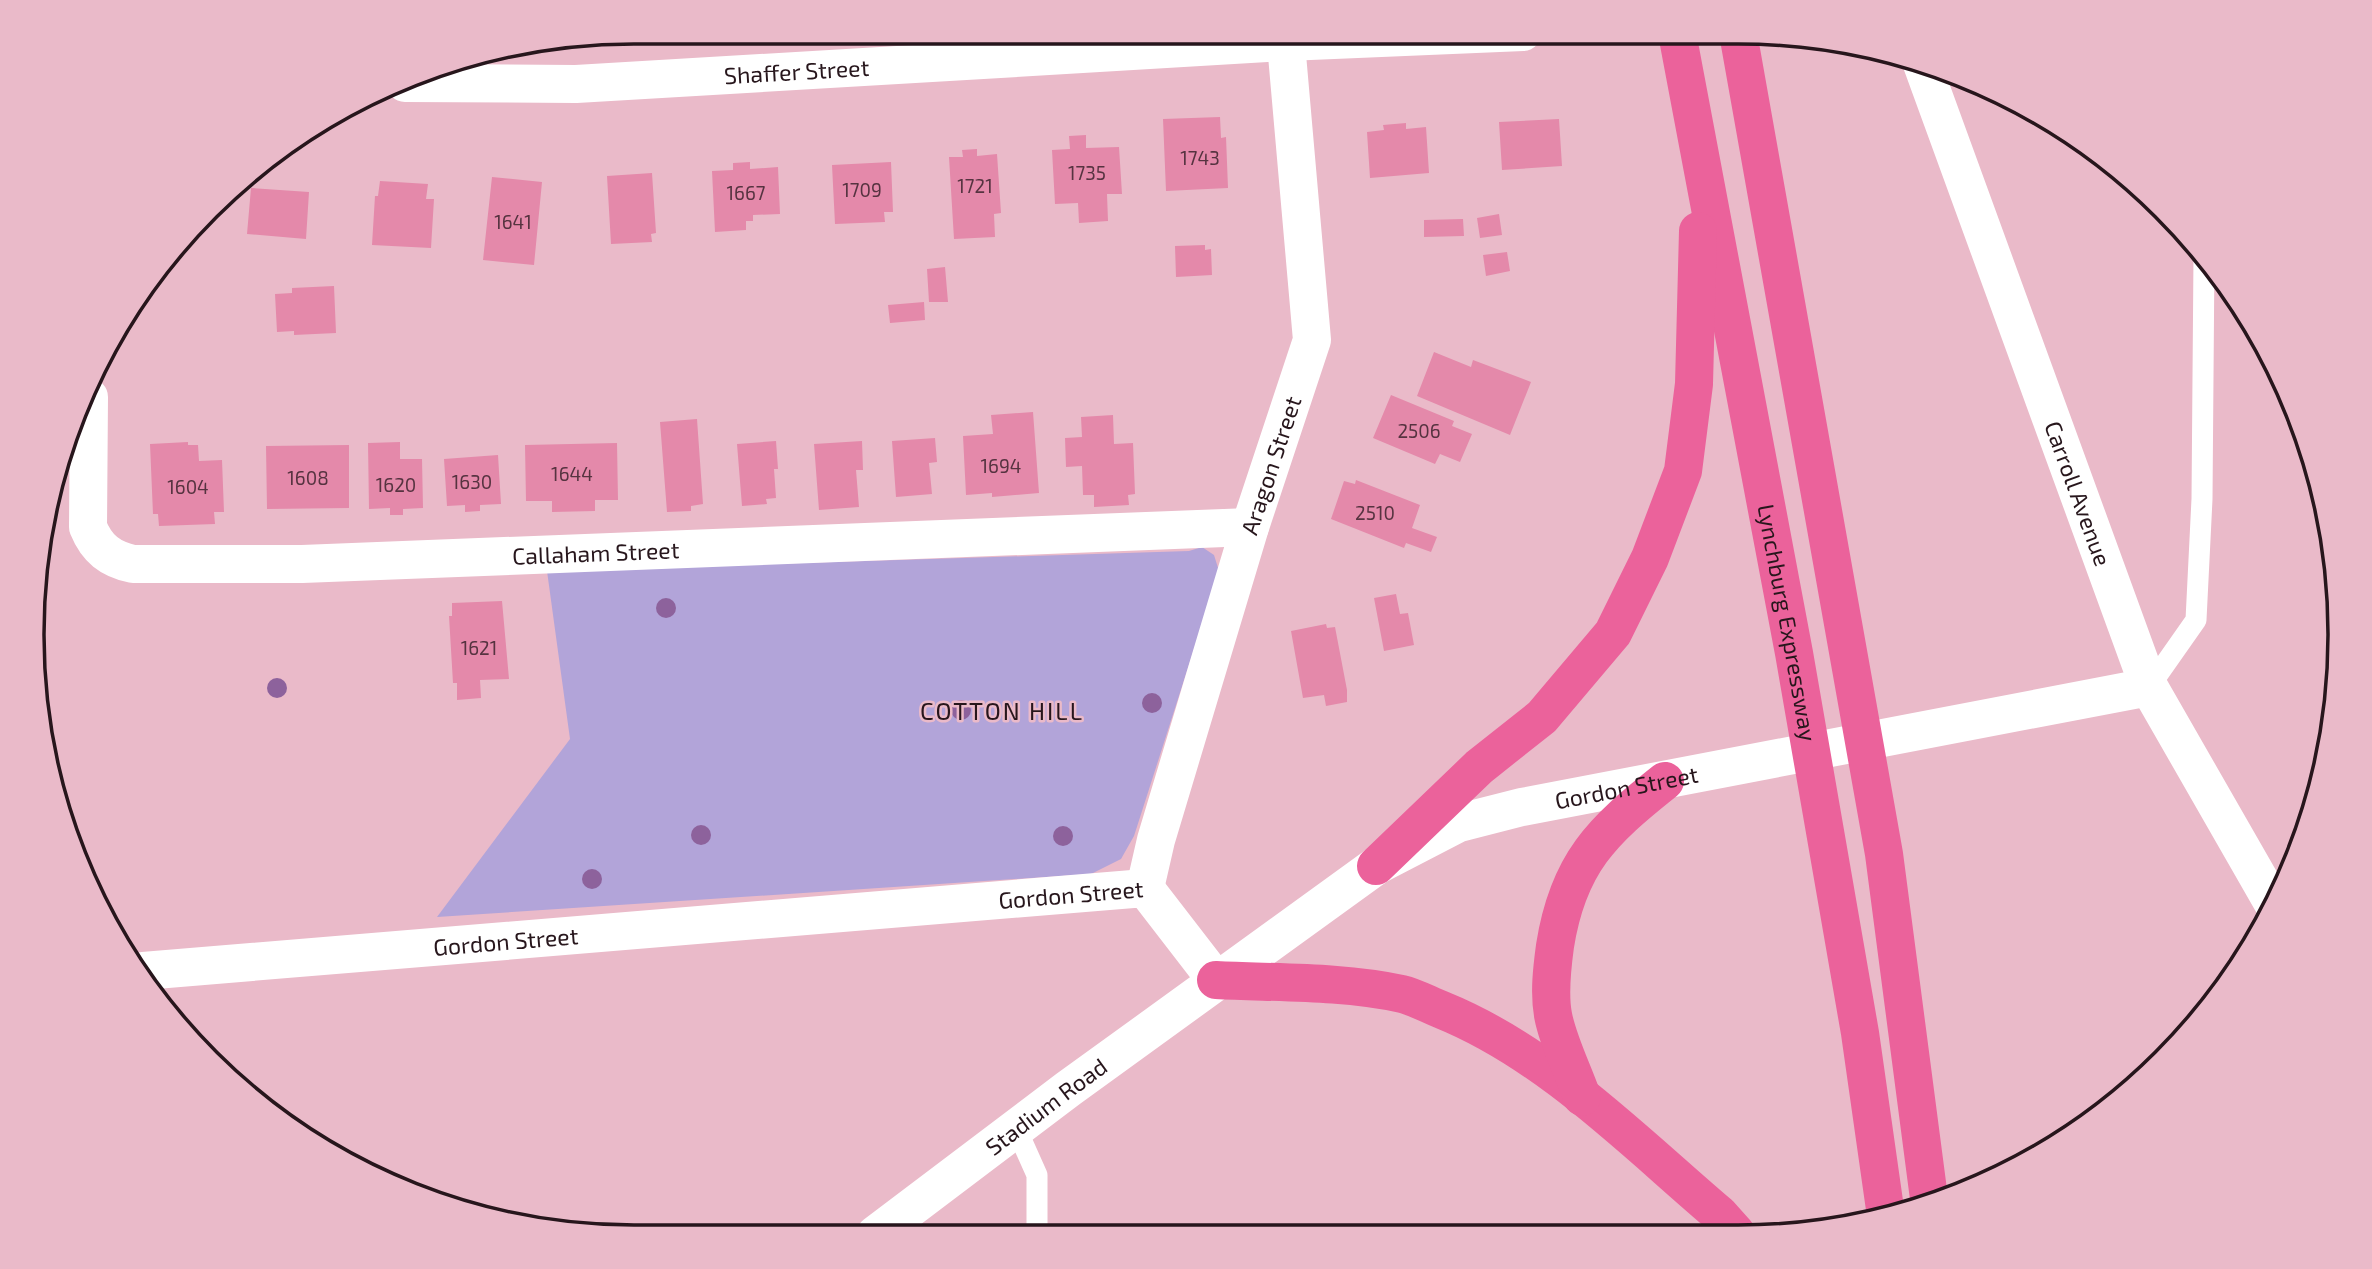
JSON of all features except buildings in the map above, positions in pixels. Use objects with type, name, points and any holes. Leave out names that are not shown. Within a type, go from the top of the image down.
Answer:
[{"type":"highway","name":"Lynchburg Expressway","points":[[1679,44],[1794,653],[1860,1033],[1884,1207]]},
{"type":"highway","points":[[1740,44],[1885,854],[1928,1193]]},
{"type":"highway","points":[[1376,866],[1479,767],[1542,717],[1613,633],[1650,558],[1683,471],[1694,384],[1700,155]]},
{"type":"highway","points":[[1582,1097],[1553,1016],[1551,970],[1560,911],[1582,861],[1615,821],[1665,781]]},
{"type":"highway","points":[[1216,980],[1342,986],[1404,994],[1464,1019],[1520,1052],[1582,1097],[1729,1225]]},
{"type":"street","name":"Shaffer Street","points":[[424,83],[576,84],[1180,44]]},
{"type":"street","name":"Aragon Street","points":[[1145,888],[1156,840],[1250,527],[1312,340],[1287,44]]},
{"type":"street","name":"Carroll Avenue","points":[[1926,75],[2149,687],[2268,894]]},
{"type":"street","name":"Callaham Street","points":[[89,408],[88,527],[94,542],[104,553],[117,561],[133,564],[302,564],[1250,527]]},
{"type":"street","name":"Gordon Street","points":[[149,971],[1145,888],[1216,980],[1376,866],[1459,823],[1522,807],[2149,687]]},
{"type":"street","name":"Stadium Road","points":[[888,1225],[1216,980]]},
{"type":"lane","points":[[2149,687],[2196,620],[2203,485],[2204,272]]},
{"type":"lane","points":[[1016,1128],[1037,1175],[1037,1225]]},
{"type":"shaded area","points":[[1202,547],[1214,555],[1219,571],[1134,836],[1121,859],[1091,874],[437,917],[570,739],[547,571],[1189,551]]},
{"type":"district","name":"COTTON HILL","points":[[1002,710]]}]
